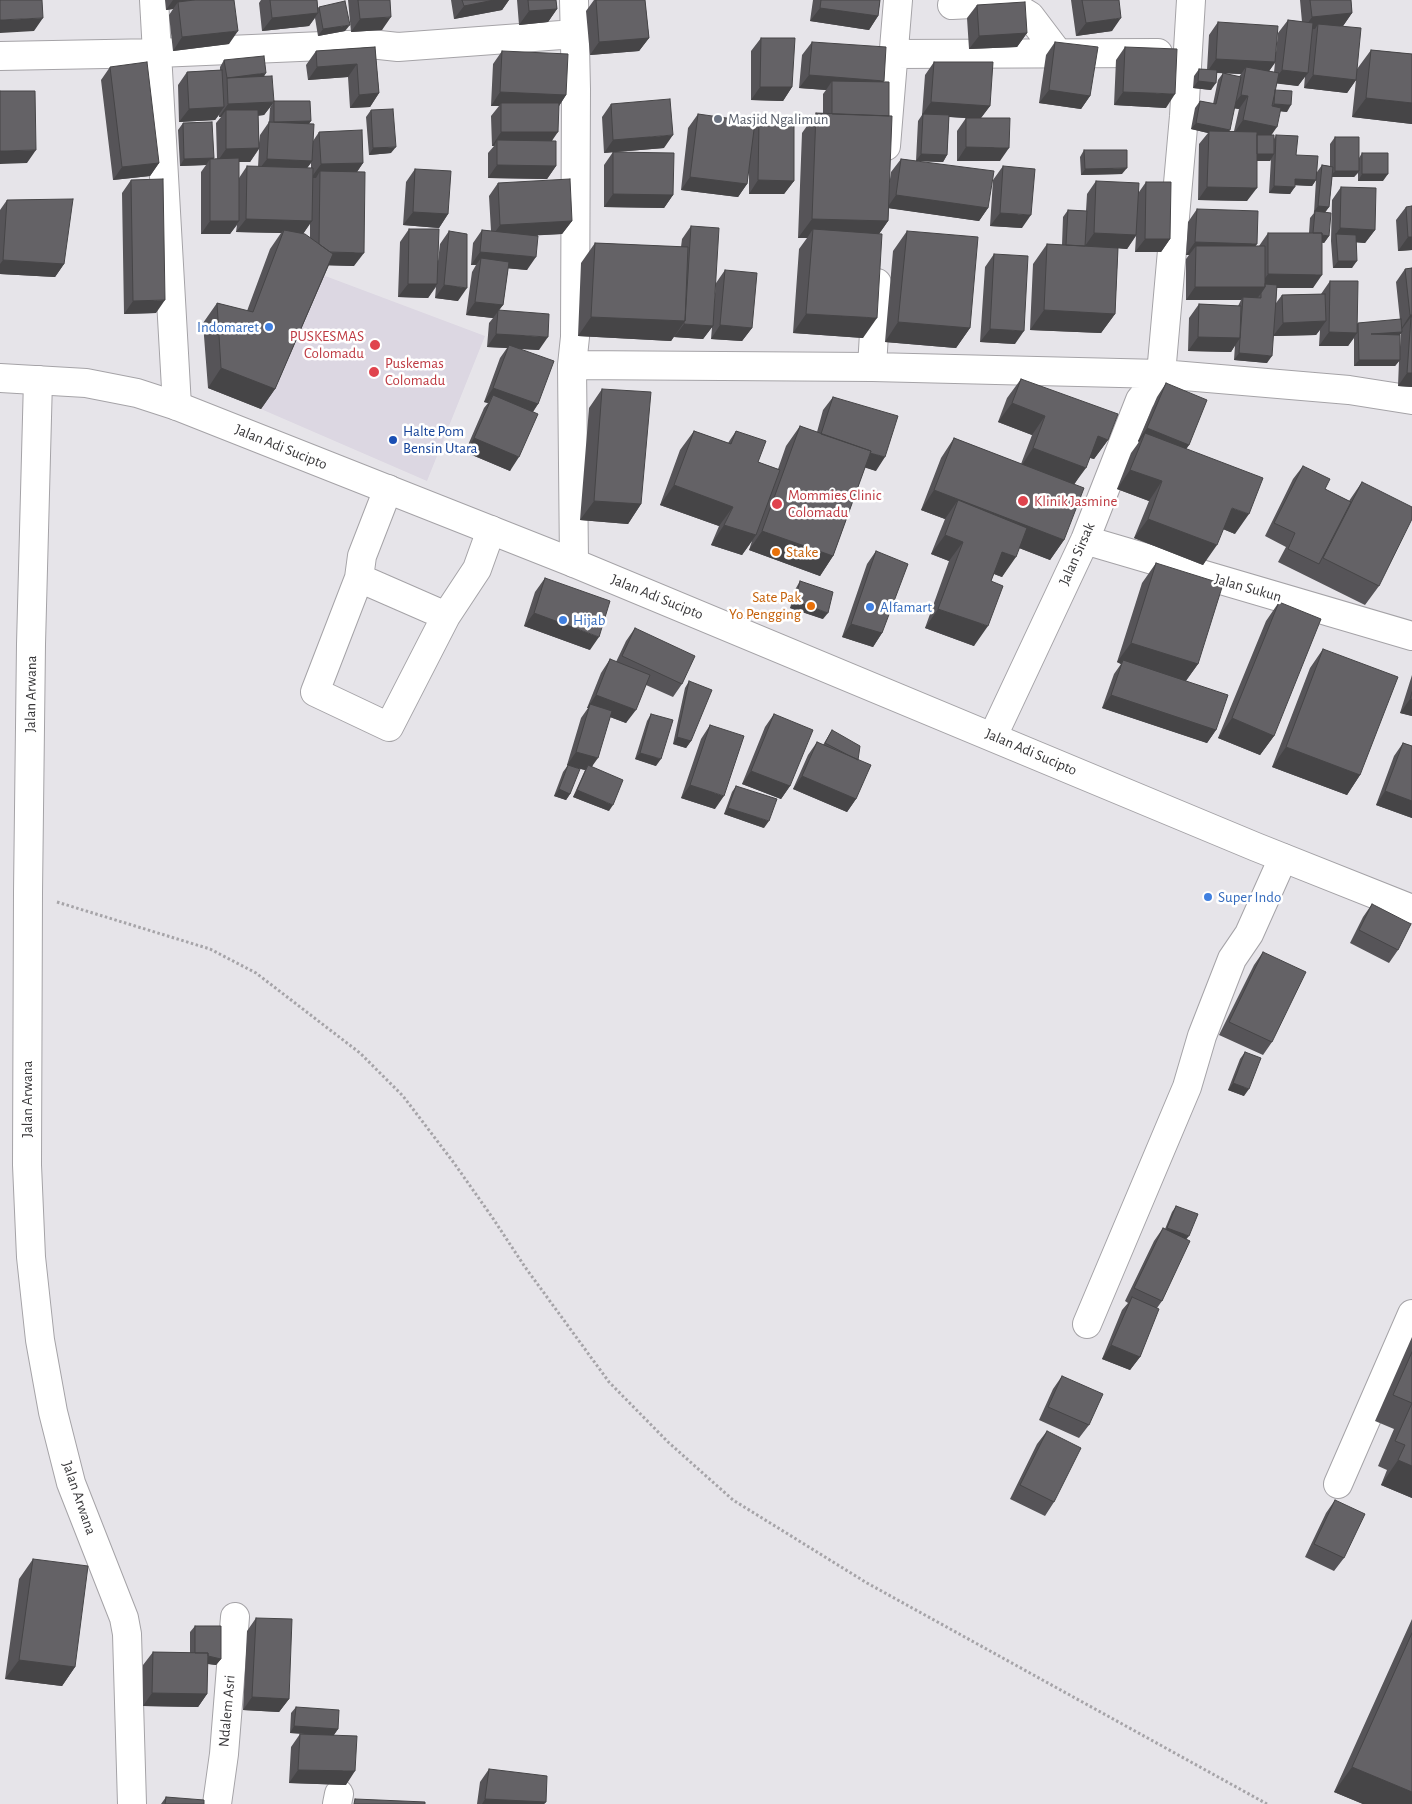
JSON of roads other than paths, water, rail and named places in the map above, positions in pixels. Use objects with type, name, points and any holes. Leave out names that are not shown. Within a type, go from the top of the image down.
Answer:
[{"type":"main road","points":[[154,0],[177,406]]},
{"type":"main road","points":[[574,0],[575,327],[572,365],[574,563]]},
{"type":"main road","points":[[885,172],[892,54],[898,0]]},
{"type":"main road","points":[[1161,374],[1184,116],[1191,0]]},
{"type":"main road","points":[[952,4],[991,2],[1017,8],[1035,21],[1058,53]]},
{"type":"main road","points":[[0,56],[158,53],[370,44],[398,47],[575,34]]},
{"type":"main road","points":[[892,54],[1188,53]]},
{"type":"main road","points":[[872,367],[879,260]]},
{"type":"main road","points":[[572,365],[872,367],[1161,374],[1349,390],[1412,400]]},
{"type":"main road","name":"Jalan Sirsak","points":[[994,736],[1085,540],[1140,400],[1161,374]]},
{"type":"main road","name":"Jalan Adi Sucipto","points":[[0,378],[86,383],[137,393],[177,406],[574,563],[994,736],[1283,858],[1412,909]]},
{"type":"main road","name":"Jalan Arwana","points":[[38,380],[31,644],[28,893],[27,1165],[31,1257],[40,1340],[53,1412],[71,1482],[124,1618],[127,1634],[132,1804]]},
{"type":"main road","points":[[388,489],[362,556],[359,578],[315,692],[389,727],[446,616],[477,568],[491,530]]},
{"type":"main road","name":"Jalan Sukun","points":[[1085,540],[1412,636]]},
{"type":"main road","points":[[359,578],[446,616]]},
{"type":"main road","points":[[1087,1324],[1187,1087],[1202,1036],[1232,959],[1249,934],[1283,858]]},
{"type":"main road","points":[[1338,1484],[1412,1314]]},
{"type":"main road","name":"Ndalem Asri","points":[[217,1804],[224,1754],[235,1617]]},
{"type":"place","name":"Masjid Ngalimun","points":[[718,119]]},
{"type":"place","name":"Indomaret","points":[[269,327]]},
{"type":"place","name":"PUSKESMAS Colomadu","points":[[375,345]]},
{"type":"place","name":"Puskemas Colomadu","points":[[374,372]]},
{"type":"place","name":"Halte Pom Bensin Utara","points":[[393,440]]},
{"type":"place","name":"Klinik Jasmine","points":[[1023,501]]},
{"type":"place","name":"Mommies Clinic Colomadu","points":[[777,504]]},
{"type":"place","name":"Stake","points":[[776,552]]},
{"type":"place","name":"Sate Pak Yo Pengging","points":[[811,606]]},
{"type":"place","name":"Alfamart","points":[[870,607]]},
{"type":"place","name":"Hijab","points":[[563,620]]},
{"type":"place","name":"Super Indo","points":[[1208,897]]}]
